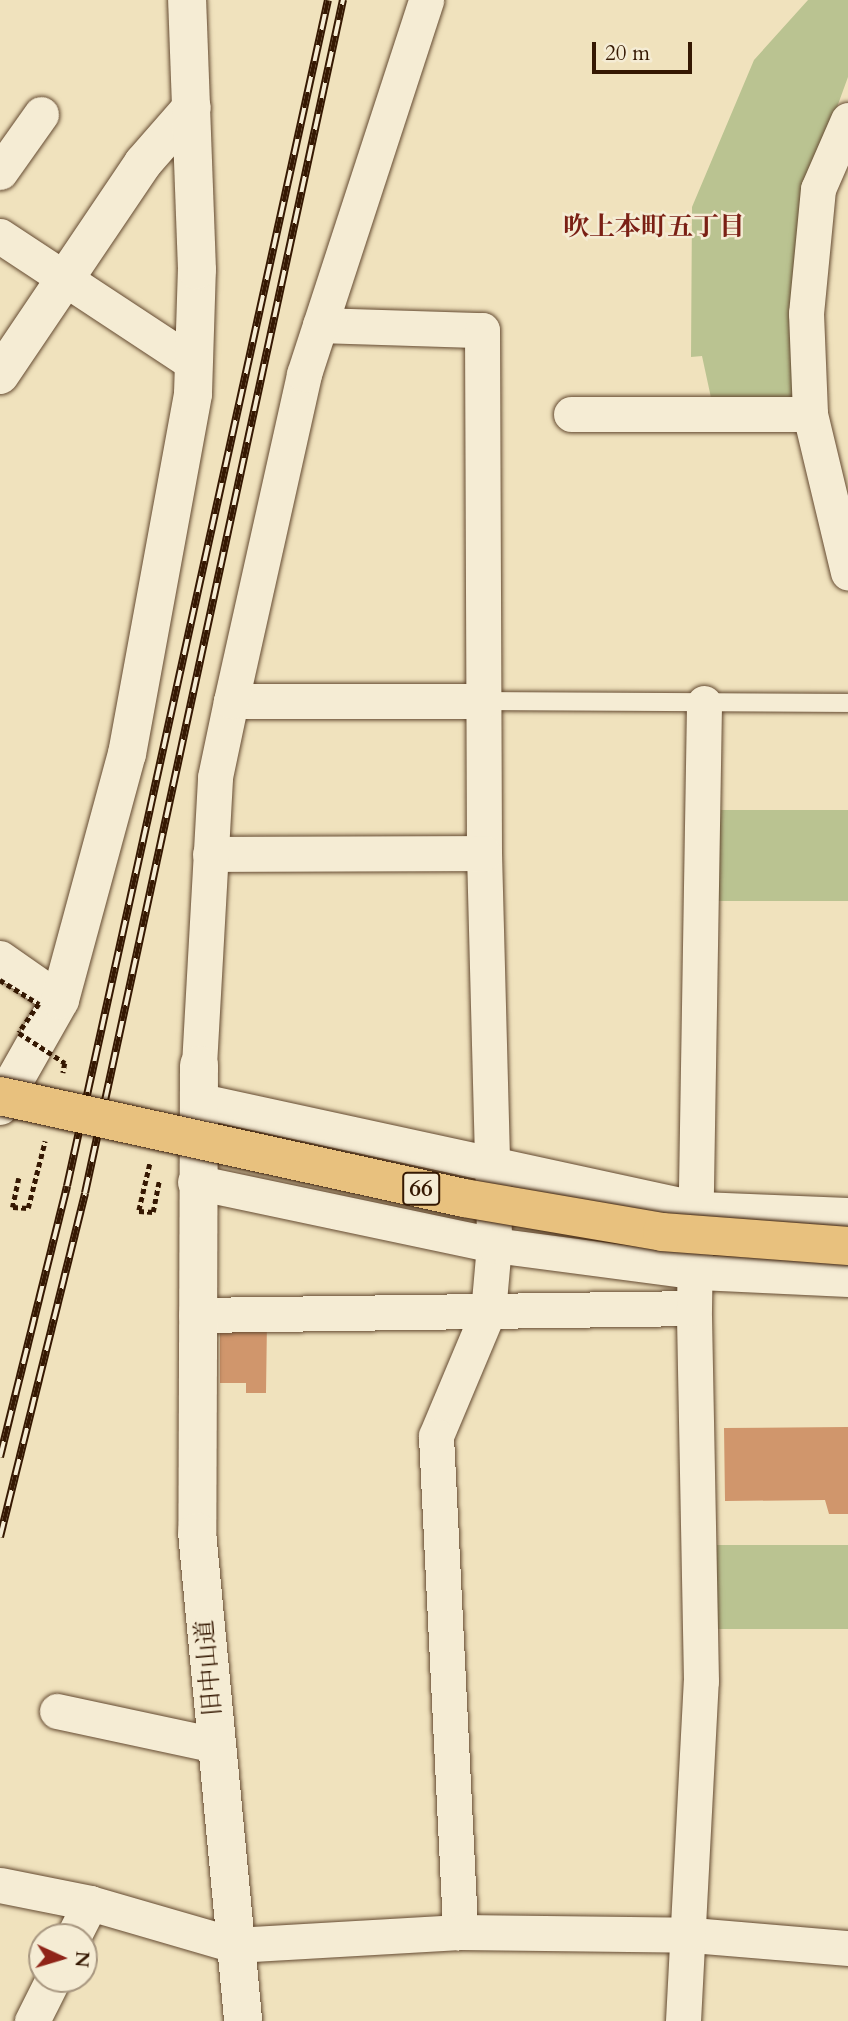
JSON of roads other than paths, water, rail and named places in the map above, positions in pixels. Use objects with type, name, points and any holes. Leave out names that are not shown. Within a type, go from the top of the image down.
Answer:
[{"type":"main road","name":"66","points":[[7,1079],[464,1198],[662,1232],[848,1246]]},
{"type":"street","points":[[0,1106],[7,1079],[60,1000],[127,754],[194,364],[192,107],[187,0]]},
{"type":"street","points":[[426,0],[320,325],[231,701],[215,777],[198,1082],[492,1164],[699,1209],[848,1215]]},
{"type":"street","points":[[0,375],[61,279],[143,163],[192,107]]},
{"type":"street","points":[[0,172],[41,114]]},
{"type":"street","points":[[848,120],[818,189],[806,313],[810,414],[848,572]]},
{"type":"street","points":[[0,236],[61,279],[194,364]]},
{"type":"street","points":[[320,325],[482,330],[484,853],[494,1245],[488,1312],[436,1436],[460,1932]]},
{"type":"street","points":[[571,414],[810,414]]},
{"type":"street","points":[[231,701],[483,701]]},
{"type":"street","points":[[682,2021],[692,1935],[701,1681],[695,1308],[699,1272],[704,703]]},
{"type":"street","points":[[210,854],[484,853]]},
{"type":"street","points":[[0,958],[60,1000]]},
{"type":"street","name":"旧中山道","points":[[198,1082],[178,1178],[200,1213],[196,1315],[197,1532],[243,2021]]},
{"type":"street","points":[[178,1178],[494,1245],[699,1272],[848,1279]]},
{"type":"street","points":[[196,1315],[695,1308]]},
{"type":"street","points":[[57,1711],[215,1745]]},
{"type":"street","points":[[0,1885],[90,1903],[235,1945],[460,1932],[692,1935],[848,1948]]},
{"type":"street","points":[[80,1923],[90,1903]]},
{"type":"street","points":[[32,2021],[46,1993]]},
{"type":"lane","points":[[483,701],[848,704]]},
{"type":"railway","points":[[0,1457],[67,1186],[328,0]]},
{"type":"railway","points":[[0,1537],[85,1193],[343,0]]},
{"type":"district","name":"吹上本町五丁目","points":[[654,227]]}]
